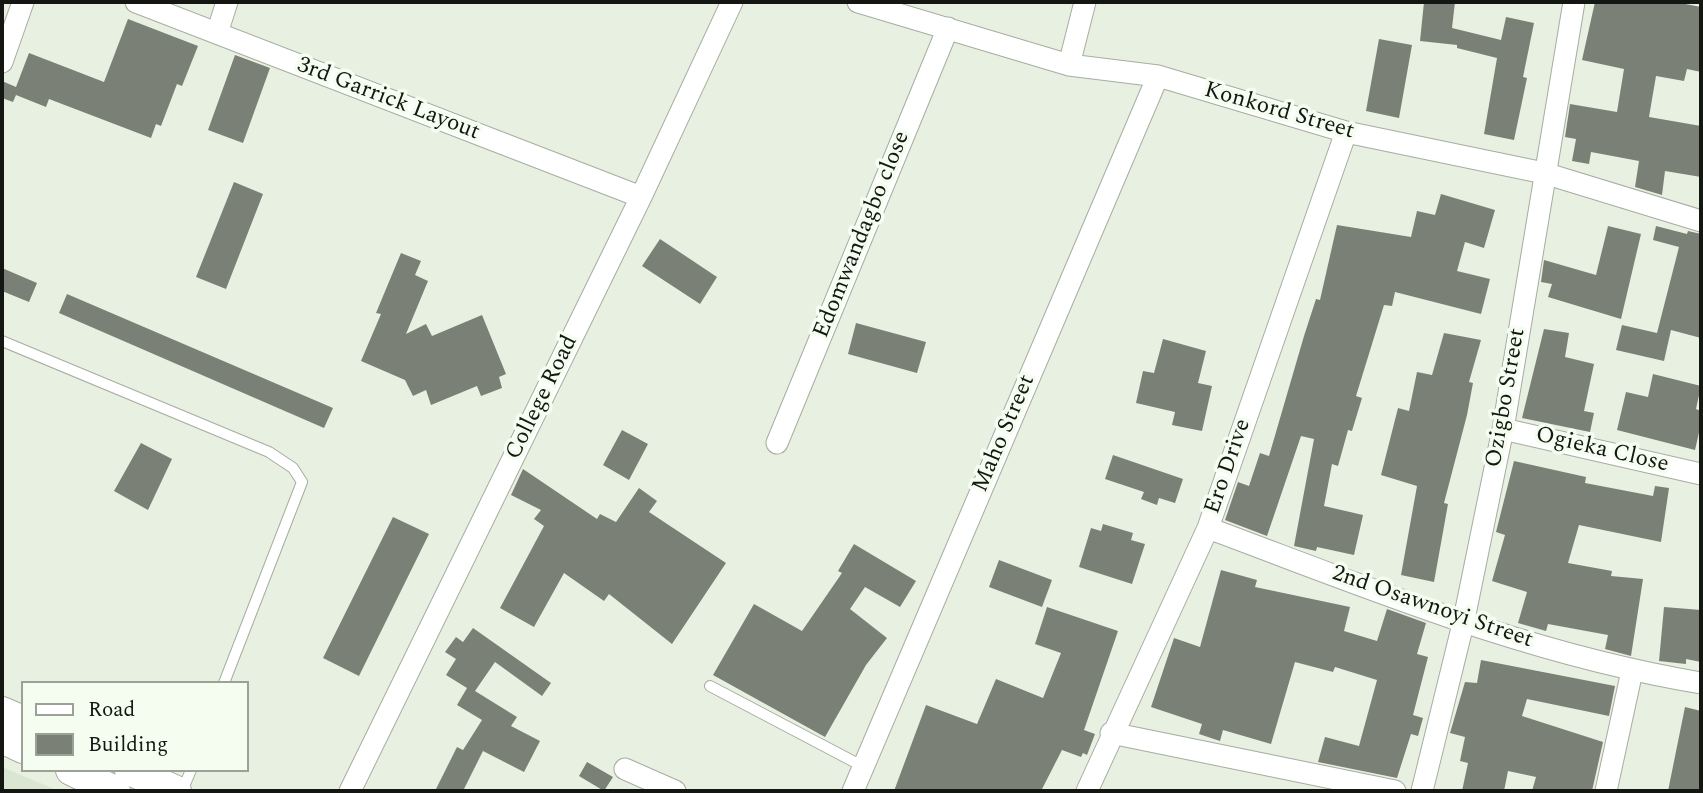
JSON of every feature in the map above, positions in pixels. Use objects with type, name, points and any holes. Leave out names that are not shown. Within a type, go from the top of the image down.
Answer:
[{"type":"main road","points":[[2,712],[21,720]]},
{"type":"main road","points":[[2,738],[21,747]]},
{"type":"main road","points":[[75,772],[115,791]]},
{"type":"main road","points":[[134,772],[176,791]]},
{"type":"street","points":[[2,62],[23,2]]},
{"type":"street","name":"3rd Garrick Layout","points":[[136,2],[641,197]]},
{"type":"street","points":[[217,33],[227,2]]},
{"type":"street","name":"Konkord Street","points":[[858,2],[1069,65],[1157,76],[1346,132],[1544,173],[1701,221]]},
{"type":"street","points":[[1069,65],[1085,2]]},
{"type":"street","name":"Ozigbo Street","points":[[1422,791],[1464,624],[1503,429],[1574,2]]},
{"type":"street","name":"College Road","points":[[350,791],[641,197],[723,4]]},
{"type":"street","name":"Edomwandagbo close","points":[[777,443],[948,28]]},
{"type":"street","name":"Maho Street","points":[[853,791],[1157,76]]},
{"type":"street","name":"Ero Drive","points":[[1087,791],[1111,733],[1208,527],[1346,132]]},
{"type":"street","name":"Ogieka Close","points":[[1503,429],[1701,474]]},
{"type":"street","name":"2nd Osawnoyi Street","points":[[1208,527],[1464,624],[1632,671],[1701,682]]},
{"type":"street","points":[[1606,791],[1632,671]]},
{"type":"street","points":[[1111,733],[1395,791]]},
{"type":"street","points":[[625,769],[675,791]]},
{"type":"lane","points":[[2,341],[269,452],[298,475],[302,482],[225,681]]},
{"type":"lane","points":[[709,686],[864,767]]},
{"type":"lane","points":[[182,791],[190,772]]},
{"type":"shaded area","points":[[2,767],[59,791],[2,791]]},
{"type":"building","points":[[1424,2],[1455,2],[1452,28],[1501,40],[1506,17],[1534,23],[1523,77],[1527,78],[1514,140],[1484,134],[1497,58],[1457,48],[1457,45],[1420,41]]},
{"type":"building","points":[[1595,2],[1675,2],[1701,7],[1701,72],[1687,69],[1684,81],[1656,76],[1649,117],[1701,126],[1701,177],[1665,171],[1662,195],[1635,187],[1639,161],[1591,152],[1589,164],[1572,161],[1576,139],[1565,137],[1570,104],[1617,112],[1624,69],[1582,60]]},
{"type":"building","points":[[128,19],[198,46],[182,86],[177,84],[161,126],[156,124],[151,138],[49,99],[46,107],[16,95],[13,102],[2,98],[2,81],[16,87],[29,53],[104,82]]},
{"type":"building","points":[[1379,39],[1412,45],[1399,118],[1366,111]]},
{"type":"building","points":[[235,55],[270,68],[243,143],[208,130]]},
{"type":"building","points":[[234,182],[263,194],[226,289],[196,277]]},
{"type":"building","points":[[1441,194],[1495,210],[1484,248],[1465,242],[1457,271],[1490,279],[1481,314],[1395,292],[1392,306],[1384,305],[1356,396],[1362,398],[1352,431],[1348,430],[1338,466],[1332,464],[1324,506],[1363,515],[1354,555],[1317,547],[1316,551],[1294,546],[1314,439],[1301,436],[1267,536],[1225,520],[1238,482],[1249,486],[1260,453],[1269,456],[1316,299],[1320,300],[1337,225],[1411,237],[1417,211],[1435,215]]},
{"type":"building","points":[[1608,226],[1641,234],[1621,319],[1548,297],[1552,284],[1541,282],[1544,260],[1596,275]]},
{"type":"building","points":[[1656,226],[1687,234],[1688,231],[1701,234],[1701,338],[1671,330],[1664,361],[1616,350],[1622,325],[1657,333],[1679,247],[1653,240]]},
{"type":"building","points":[[660,239],[717,277],[700,304],[642,266]]},
{"type":"building","points":[[401,253],[421,261],[415,275],[428,281],[406,334],[426,324],[432,336],[482,315],[506,374],[499,377],[502,388],[481,396],[477,386],[431,405],[426,390],[413,396],[405,380],[361,361],[381,314],[376,313]]},
{"type":"building","points":[[2,268],[37,283],[29,302],[2,291]]},
{"type":"building","points":[[67,294],[333,408],[324,428],[59,313]]},
{"type":"building","points":[[856,323],[926,342],[917,373],[848,354]]},
{"type":"building","points":[[1544,329],[1569,333],[1565,357],[1594,364],[1584,411],[1594,413],[1590,432],[1522,418]]},
{"type":"building","points":[[1444,333],[1481,340],[1469,382],[1473,383],[1467,415],[1444,503],[1448,504],[1434,582],[1401,575],[1417,486],[1381,475],[1398,408],[1409,411],[1417,372],[1432,375]]},
{"type":"building","points":[[1163,339],[1206,351],[1198,383],[1212,386],[1202,431],[1172,425],[1175,412],[1136,403],[1143,371],[1154,373]]},
{"type":"building","points":[[1653,374],[1701,386],[1696,409],[1701,411],[1701,424],[1695,450],[1617,430],[1626,392],[1648,397]]},
{"type":"building","points":[[622,430],[648,444],[629,480],[603,465]]},
{"type":"building","points":[[141,443],[172,459],[148,510],[114,491]]},
{"type":"building","points":[[1113,455],[1183,479],[1175,503],[1159,498],[1157,505],[1141,499],[1144,492],[1105,479]]},
{"type":"building","points":[[1514,461],[1586,477],[1585,483],[1653,496],[1655,486],[1669,488],[1661,542],[1579,525],[1568,563],[1612,571],[1611,576],[1643,579],[1631,656],[1605,649],[1608,635],[1548,624],[1546,631],[1518,623],[1527,592],[1492,581],[1505,535],[1496,532]]},
{"type":"building","points":[[523,469],[597,519],[600,514],[616,522],[639,488],[657,501],[649,512],[726,563],[672,644],[609,594],[604,601],[564,573],[534,627],[500,608],[544,526],[534,519],[541,510],[511,495]]},
{"type":"building","points":[[393,517],[429,534],[359,676],[323,658]]},
{"type":"building","points":[[1103,524],[1133,533],[1131,540],[1145,544],[1132,584],[1079,567],[1091,528],[1101,531]]},
{"type":"building","points":[[854,544],[916,581],[900,607],[865,587],[850,609],[887,638],[866,665],[825,737],[713,675],[754,604],[802,631],[842,573],[838,571]]},
{"type":"building","points":[[999,560],[1052,580],[1042,607],[989,587]]},
{"type":"building","points":[[1221,570],[1257,580],[1255,587],[1350,607],[1344,631],[1377,641],[1387,609],[1426,623],[1417,654],[1428,657],[1413,715],[1423,718],[1418,736],[1411,734],[1397,778],[1318,762],[1325,737],[1359,746],[1377,680],[1335,667],[1333,672],[1295,662],[1271,744],[1223,730],[1220,741],[1199,734],[1202,724],[1151,707],[1174,638],[1200,647]]},
{"type":"building","points":[[1047,607],[1118,631],[1084,730],[1095,734],[1087,755],[1083,753],[1081,757],[1062,750],[1041,791],[894,791],[926,705],[977,724],[996,679],[1043,698],[1061,653],[1035,644]]},
{"type":"building","points":[[1664,607],[1701,610],[1701,662],[1686,659],[1686,664],[1659,661]]},
{"type":"building","points":[[473,628],[551,683],[542,696],[495,662],[475,691],[517,717],[511,726],[540,741],[524,772],[483,751],[463,791],[435,791],[457,747],[463,750],[482,720],[457,705],[467,688],[446,675],[456,659],[445,652],[456,637],[463,642]]},
{"type":"building","points":[[1481,660],[1615,686],[1609,716],[1527,699],[1522,716],[1603,742],[1592,791],[1532,791],[1536,777],[1508,771],[1504,791],[1462,791],[1468,763],[1460,761],[1465,737],[1450,733],[1465,682],[1477,683]]},
{"type":"building","points":[[1685,707],[1701,711],[1701,791],[1668,791]]},
{"type":"building","points":[[587,762],[613,777],[604,791],[579,776]]}]
